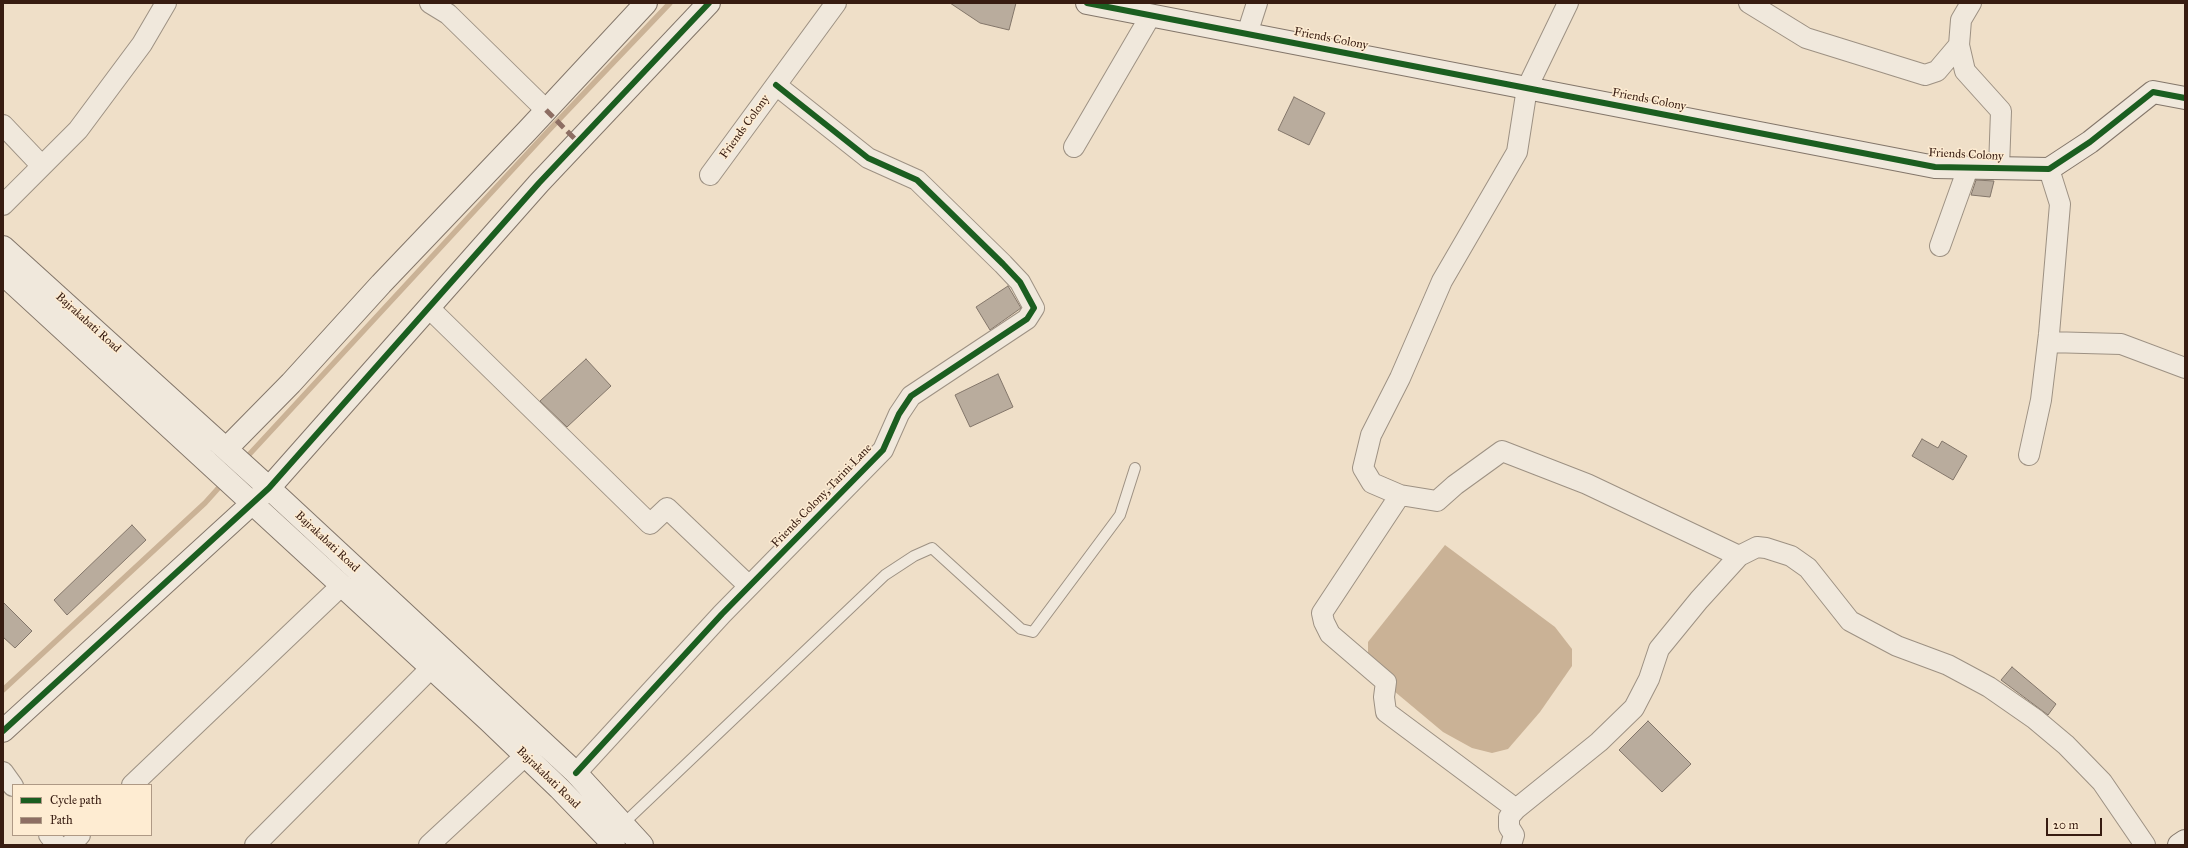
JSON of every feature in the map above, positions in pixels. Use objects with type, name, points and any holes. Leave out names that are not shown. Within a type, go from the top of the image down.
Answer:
[{"type":"street","points":[[3,205],[78,130],[142,44],[166,3]]},
{"type":"street","points":[[430,3],[453,8],[546,110]]},
{"type":"street","points":[[230,453],[381,284],[646,3]]},
{"type":"street","points":[[3,731],[266,485],[428,308],[539,183],[709,3]]},
{"type":"street","name":"Friends Colony","points":[[710,174],[836,3]]},
{"type":"street","name":"Friends Colony","points":[[1087,3],[1935,167],[2049,169]]},
{"type":"street","points":[[1247,34],[1257,3]]},
{"type":"street","points":[[1568,3],[1527,88],[1517,152],[1442,281],[1400,378],[1371,435],[1363,468],[1372,483],[1400,495],[1437,501],[1455,485],[1502,451],[1587,484],[1739,556]]},
{"type":"street","points":[[1749,3],[1806,38],[1925,75],[1937,71],[1959,45]]},
{"type":"street","points":[[1971,3],[1961,20],[1959,45],[1965,72],[2001,111],[1999,168]]},
{"type":"street","points":[[1074,147],[1151,15]]},
{"type":"street","name":"Friends Colony, Tarini Lane","points":[[576,773],[749,586],[883,450],[899,414],[911,396],[1027,319],[1034,308],[1020,282],[916,180],[868,158],[776,85]]},
{"type":"street","points":[[2029,455],[2041,400],[2048,342],[2060,204],[2049,169],[2090,142],[2153,92],[2185,98]]},
{"type":"street","points":[[3,125],[42,166]]},
{"type":"street","name":"Friends Colony","points":[[1940,246],[1968,168]]},
{"type":"street","name":"Bajrakabati Road","points":[[3,247],[266,485],[576,773],[642,845]]},
{"type":"street","name":"Bajrakabati Road","points":[[3,274],[431,668],[525,756],[614,845]]},
{"type":"street","points":[[428,308],[650,524],[667,508],[749,586]]},
{"type":"street","points":[[2048,342],[2121,344],[2185,368]]},
{"type":"street","points":[[1400,495],[1322,613],[1324,622],[1330,634],[1386,682],[1384,697],[1386,712],[1516,809]]},
{"type":"street","points":[[1528,845],[1510,836],[1509,817],[1516,809],[1599,742],[1634,708],[1648,679],[1659,649],[1699,600],[1739,556],[1757,547],[1766,548],[1791,556],[1808,568],[1850,621],[1897,646],[1948,665],[1988,687],[2035,719],[2066,745],[2102,782],[2145,845]]},
{"type":"street","points":[[133,784],[342,585]]},
{"type":"street","points":[[255,845],[431,668]]},
{"type":"street","points":[[429,845],[525,756]]},
{"type":"street","points":[[3,772],[12,785]]},
{"type":"street","points":[[50,836],[57,845]]},
{"type":"street","points":[[70,845],[79,836]]},
{"type":"street","points":[[2179,845],[2185,841]]},
{"type":"lane","points":[[623,824],[885,575],[914,556],[932,548],[1021,629],[1033,632],[1120,515],[1135,468]]},
{"type":"shaded area","points":[[1445,545],[1555,627],[1572,649],[1572,666],[1540,712],[1508,749],[1492,753],[1472,748],[1443,732],[1382,681],[1368,659],[1368,642]]},
{"type":"building","points":[[950,3],[1016,3],[1009,30],[980,23]]},
{"type":"building","points":[[1294,97],[1325,113],[1309,145],[1278,130]]},
{"type":"building","points":[[1976,180],[1994,181],[1990,197],[1971,195]]},
{"type":"building","points":[[1008,286],[1021,308],[990,330],[976,307]]},
{"type":"building","points":[[586,359],[611,386],[567,427],[540,401]]},
{"type":"building","points":[[998,374],[1013,407],[970,427],[955,395]]},
{"type":"building","points":[[1922,439],[1938,448],[1942,441],[1967,456],[1953,480],[1912,456]]},
{"type":"building","points":[[132,525],[146,540],[67,615],[54,600]]},
{"type":"building","points":[[3,602],[32,631],[15,648],[3,637]]},
{"type":"building","points":[[2012,667],[2056,704],[2048,715],[2001,680]]},
{"type":"building","points":[[1648,721],[1691,764],[1662,792],[1619,750]]},
{"type":"waterway","points":[[245,459],[550,129],[670,3]]},
{"type":"waterway","points":[[3,690],[205,503],[223,483]]},
{"type":"marked path","points":[[546,110],[578,142]]},
{"type":"cycle path","points":[[3,731],[269,488],[539,183],[709,3]]},
{"type":"cycle path","points":[[1087,3],[1935,167],[2049,169],[2090,142],[2153,92],[2185,98]]},
{"type":"cycle path","points":[[576,773],[722,614],[883,450],[899,414],[911,396],[1027,319],[1034,308],[1020,282],[917,180],[868,158],[776,85]]}]
